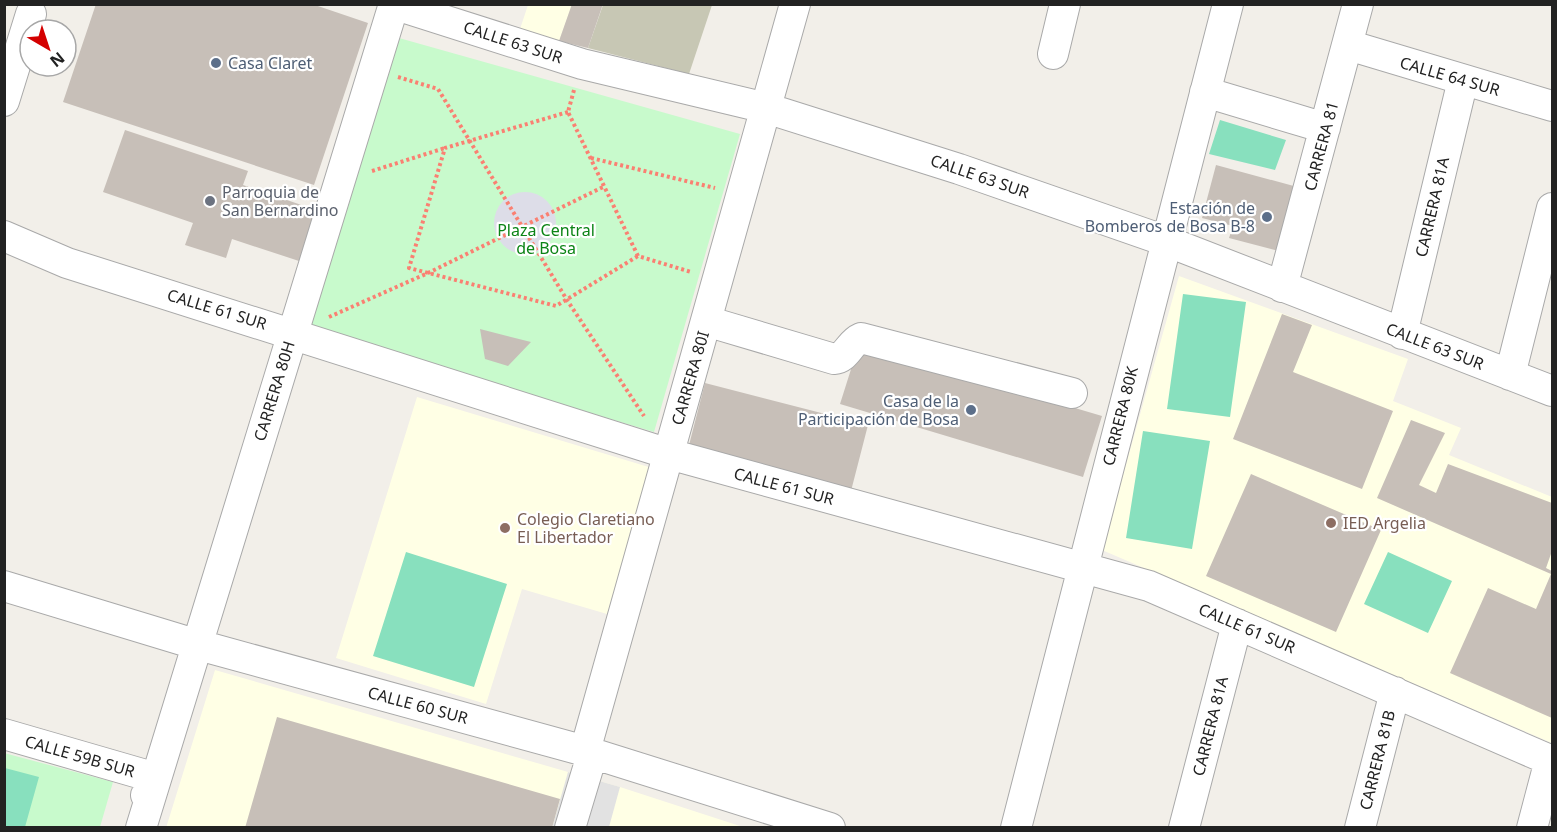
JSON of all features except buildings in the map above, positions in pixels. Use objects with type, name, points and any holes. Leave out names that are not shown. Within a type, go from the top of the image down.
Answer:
[{"type":"street","name":"CARRERA 80I","points":[[570,828],[669,454],[795,4]]},
{"type":"street","points":[[1053,54],[1065,4]]},
{"type":"street","name":"CARRERA 80K","points":[[1016,828],[1228,4]]},
{"type":"street","name":"CARRERA 81","points":[[1282,286],[1358,4]]},
{"type":"street","name":"CALLE 63 SUR","points":[[394,5],[556,57],[766,108],[959,169],[1166,241],[1552,391]]},
{"type":"street","name":"CARRERA 80H","points":[[141,828],[195,644],[394,5]]},
{"type":"street","points":[[4,101],[31,14]]},
{"type":"street","name":"CALLE 64 SUR","points":[[1348,45],[1552,106]]},
{"type":"street","name":"CARRERA 81A","points":[[1402,334],[1462,80]]},
{"type":"street","points":[[1204,92],[1325,128]]},
{"type":"street","points":[[1510,375],[1552,208]]},
{"type":"street","name":"CALLE 61 SUR","points":[[4,236],[67,263],[669,454],[1149,586],[1551,760]]},
{"type":"street","points":[[706,321],[834,359],[843,356],[852,344],[861,338],[1072,393]]},
{"type":"street","name":"CALLE 60 SUR","points":[[4,586],[195,644],[830,828]]},
{"type":"street","name":"CARRERA 81A","points":[[1184,828],[1237,624]]},
{"type":"street","name":"CARRERA 81B","points":[[1360,828],[1395,692]]},
{"type":"street","name":"CALLE 59B SUR","points":[[4,734],[156,778]]},
{"type":"street","points":[[1532,828],[1551,760]]},
{"type":"street","name":"CARRERA 80H","points":[[127,828],[156,778]]},
{"type":"path","points":[[374,70],[438,89],[567,300],[669,454]]},
{"type":"path","points":[[576,85],[568,112],[638,256],[718,280]]},
{"type":"path","points":[[339,181],[568,112]]},
{"type":"path","points":[[445,148],[409,268],[556,306],[638,256]]},
{"type":"path","points":[[590,157],[741,194]]},
{"type":"path","points":[[292,333],[428,273],[604,186]]},
{"type":"shaded area","points":[[528,5],[572,5],[559,41],[520,29]]},
{"type":"shaded area","points":[[603,5],[712,5],[689,74],[588,48]]},
{"type":"shaded area","points":[[525,192],[537,194],[547,201],[554,211],[556,223],[554,235],[547,245],[537,252],[525,254],[513,252],[503,245],[496,235],[494,223],[496,211],[503,201],[513,194]]},
{"type":"shaded area","name":"IED Argelia","points":[[1179,276],[1408,359],[1393,401],[1461,428],[1449,455],[1552,497],[1552,743],[1102,550]]},
{"type":"shaded area","name":"Colegio Claretiano El Libertador","points":[[417,397],[652,468],[607,614],[522,589],[486,704],[336,658]]},
{"type":"shaded area","points":[[215,670],[620,787],[743,827],[166,828]]},
{"type":"shaded area","points":[[568,772],[620,787],[609,827],[552,828]]},
{"type":"green space","name":"Plaza Central de Bosa","points":[[399,38],[740,134],[654,432],[310,329]]},
{"type":"green space","points":[[1220,120],[1286,140],[1275,170],[1209,154]]},
{"type":"green space","points":[[1183,294],[1246,302],[1230,417],[1167,409]]},
{"type":"green space","points":[[1143,431],[1210,441],[1192,549],[1126,538]]},
{"type":"green space","points":[[406,552],[507,584],[474,687],[373,656]]},
{"type":"green space","points":[[1388,552],[1452,581],[1428,633],[1364,604]]},
{"type":"green space","points":[[4,753],[113,782],[100,827],[5,827]]},
{"type":"green space","points":[[5,768],[39,777],[25,827],[5,827]]},
{"type":"place","name":"Casa Claret","points":[[216,63]]},
{"type":"place","name":"Parroquia de San Bernardino","points":[[210,201]]},
{"type":"place","name":"Estación de Bomberos de Bosa B-8","points":[[1267,217]]},
{"type":"place","name":"Casa de la Participación de Bosa","points":[[971,410]]},
{"type":"place","name":"IED Argelia","points":[[1331,523]]},
{"type":"place","name":"Colegio Claretiano El Libertador","points":[[505,528]]}]
